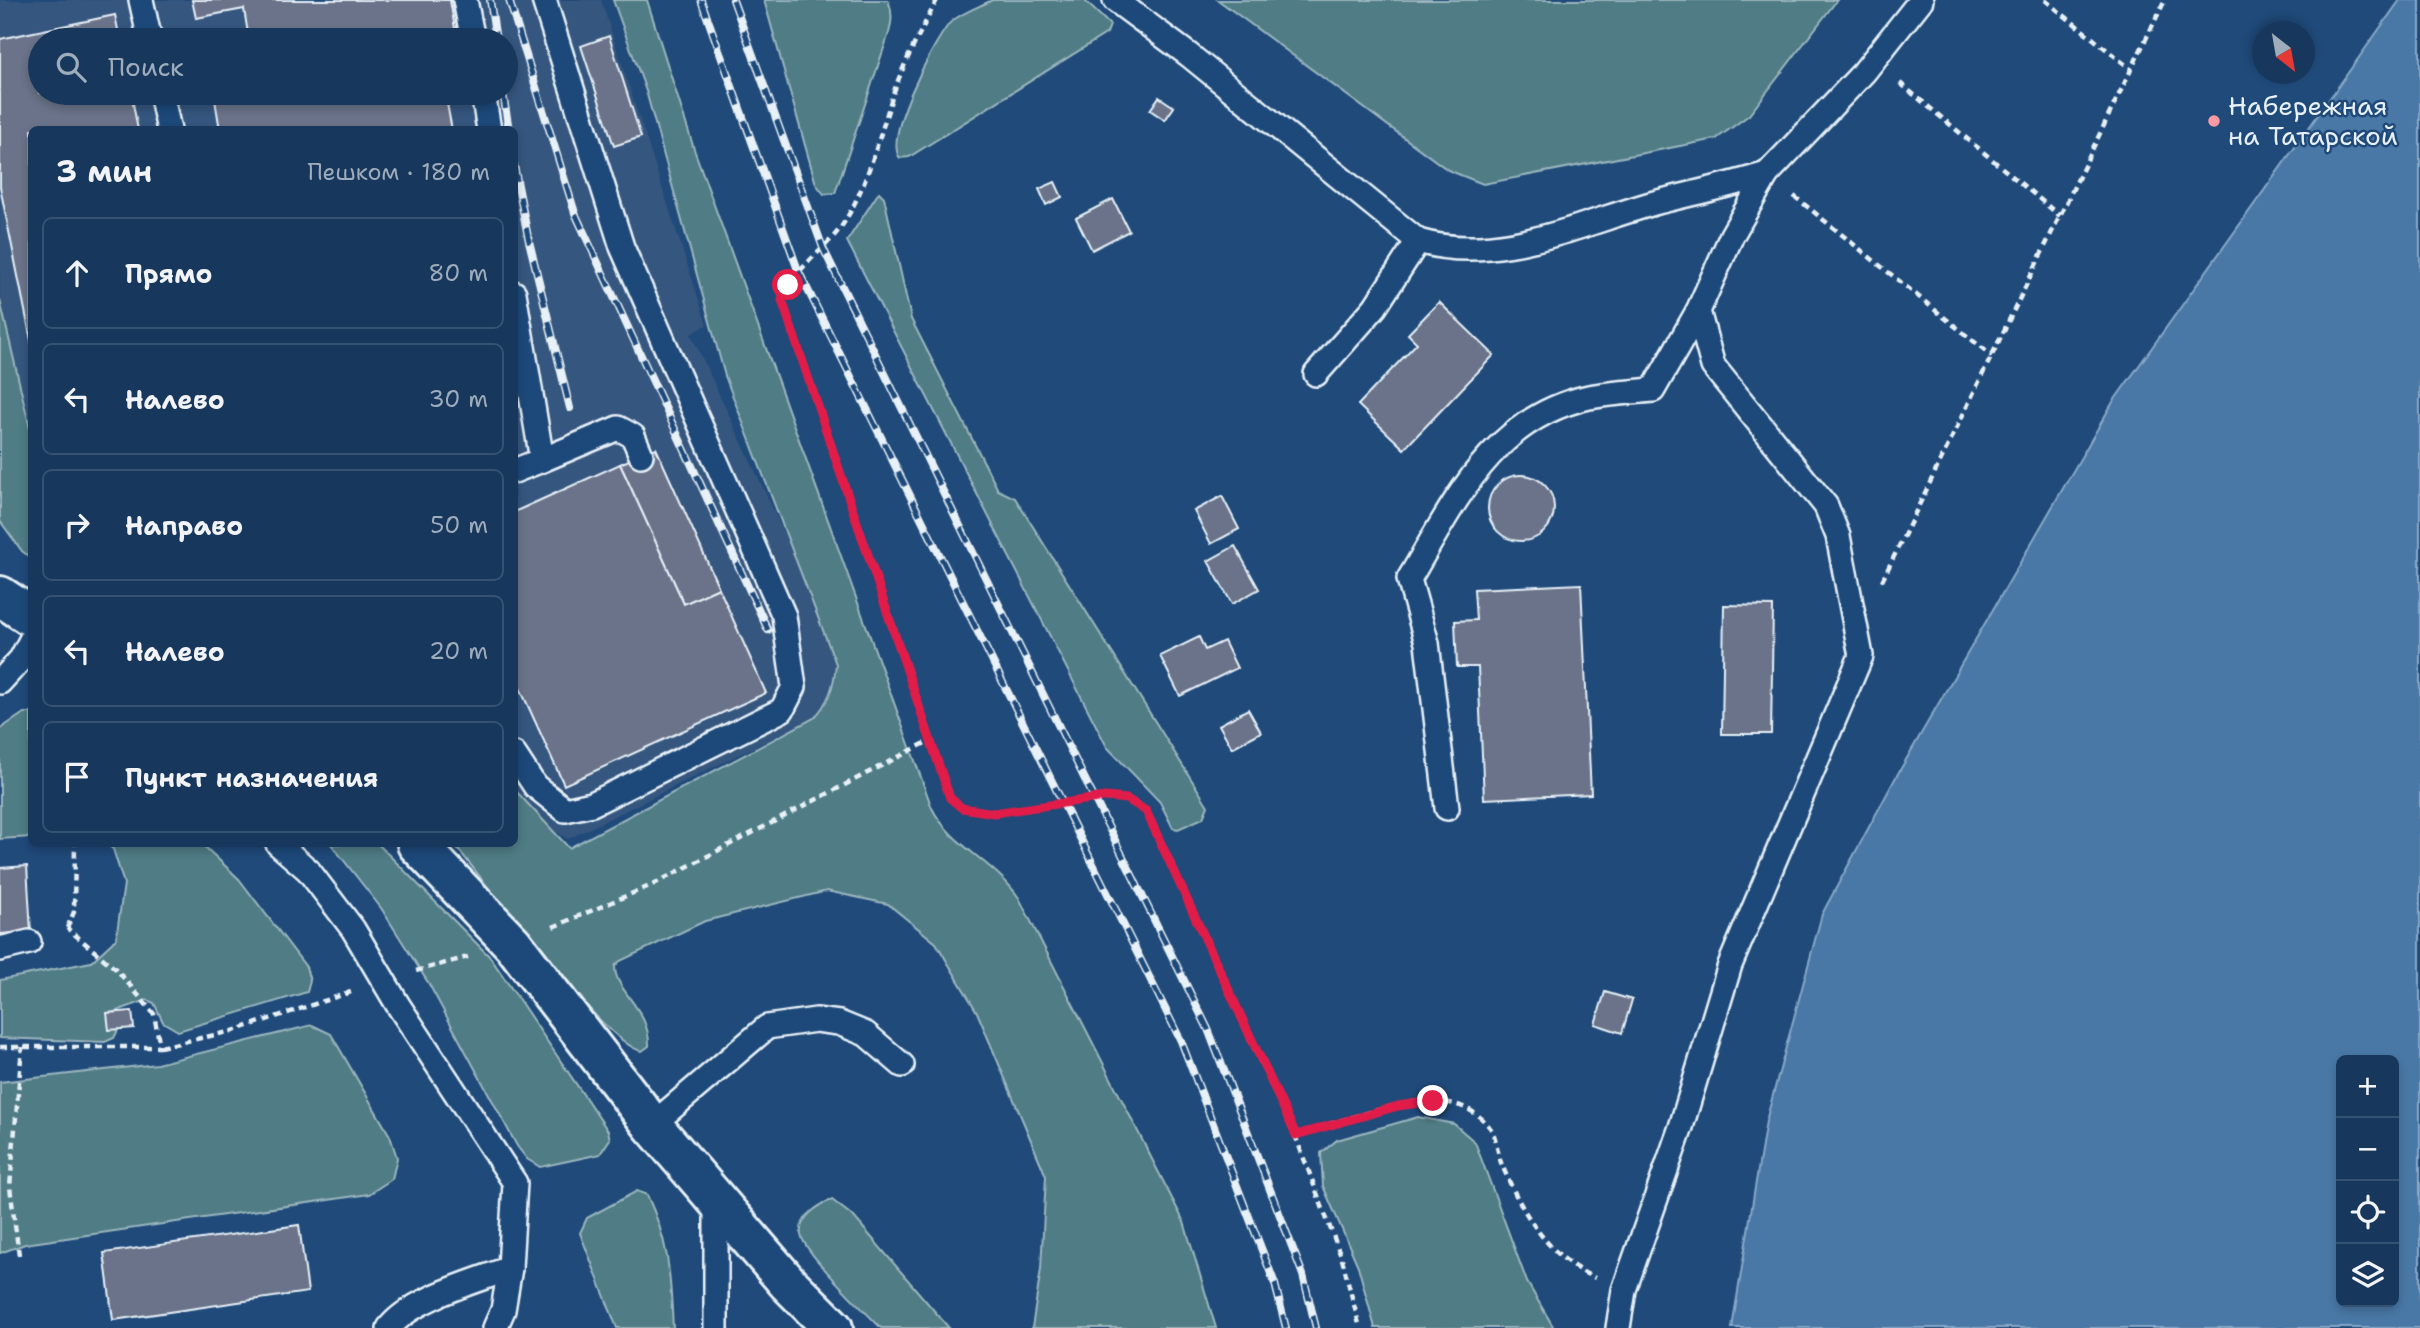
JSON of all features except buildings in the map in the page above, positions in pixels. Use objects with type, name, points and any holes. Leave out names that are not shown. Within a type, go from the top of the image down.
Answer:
[{"type":"street","points":[[0,596],[28,614]]},
{"type":"street","points":[[420,847],[513,944],[652,1125],[788,1283],[833,1328]]},
{"type":"lane","points":[[141,0],[147,28]]},
{"type":"lane","points":[[466,0],[471,28]]},
{"type":"lane","points":[[518,760],[535,786],[565,810],[592,804],[782,710],[794,687],[784,616],[622,247],[544,0]]},
{"type":"lane","points":[[1115,0],[1189,55],[1418,241],[1443,248],[1484,247],[1563,233],[1657,202],[1719,189],[1767,174]]},
{"type":"lane","points":[[1447,808],[1427,643],[1409,579],[1475,469],[1513,432],[1549,410],[1589,397],[1653,390],[1698,311],[1732,235],[1767,174],[1873,60],[1920,0]]},
{"type":"lane","points":[[164,105],[168,126]]},
{"type":"lane","points":[[485,105],[488,126]]},
{"type":"lane","points":[[1316,374],[1375,307],[1418,241]]},
{"type":"lane","points":[[1618,1328],[1624,1290],[1677,1140],[1730,965],[1861,656],[1838,536],[1825,506],[1713,366],[1698,311]]},
{"type":"lane","points":[[518,317],[542,460]]},
{"type":"lane","points":[[518,469],[618,428],[633,436],[641,455]]},
{"type":"lane","points":[[0,682],[21,659],[28,646]]},
{"type":"lane","points":[[281,847],[308,870],[353,929],[398,1005],[515,1183],[510,1268],[503,1310],[495,1328]]},
{"type":"lane","points":[[0,949],[29,942]]},
{"type":"lane","points":[[652,1125],[767,1027],[816,1020],[839,1023],[866,1034],[902,1065]]},
{"type":"lane","points":[[716,1197],[716,1328]]},
{"type":"lane","points":[[389,1328],[397,1318],[435,1298],[510,1268]]},
{"type":"path","points":[[937,0],[906,58],[878,149],[845,222],[823,248],[798,270],[782,300],[950,798],[962,808],[994,813],[1105,797],[1127,799],[1146,811],[1296,1135],[1342,1259],[1360,1328]]},
{"type":"path","points":[[2045,0],[2132,70]]},
{"type":"path","points":[[1858,631],[2165,0]]},
{"type":"path","points":[[1873,60],[2060,216]]},
{"type":"path","points":[[1767,174],[1992,356]]},
{"type":"path","points":[[0,1047],[160,1047],[290,1014],[385,980],[513,944],[652,885],[931,740]]},
{"type":"path","points":[[29,942],[67,928],[74,912],[75,847]]},
{"type":"path","points":[[67,928],[117,970],[154,1014],[160,1047]]},
{"type":"path","points":[[19,1255],[10,1187],[22,1047]]},
{"type":"path","points":[[1296,1135],[1398,1106],[1433,1101],[1470,1108],[1492,1130],[1505,1172],[1534,1226],[1556,1252],[1590,1276],[1624,1290]]},
{"type":"shaded area","points":[[0,0],[601,0],[707,325],[691,334],[860,695],[568,839],[518,810],[518,126],[28,126],[28,523],[0,474]]},
{"type":"shaded area","points":[[2400,0],[2420,0],[2420,1328],[1732,1328],[1766,1121],[1822,914],[1896,777],[2113,402]]},
{"type":"green space","points":[[613,0],[647,0],[695,152],[932,808],[950,833],[998,874],[1019,898],[1184,1222],[1216,1328],[1032,1328],[1041,1269],[1046,1176],[977,1012],[936,943],[888,904],[827,891],[705,921],[620,961],[615,966],[616,975],[644,1021],[648,1033],[649,1046],[642,1051],[625,1042],[575,993],[456,847],[518,847],[518,793],[569,848],[814,718],[827,700],[834,679],[836,664],[725,376],[646,91]]},
{"type":"green space","points":[[764,0],[888,0],[892,16],[889,33],[835,193],[824,194],[816,184]]},
{"type":"green space","points":[[992,0],[1084,0],[1110,25],[1107,33],[909,157],[900,158],[897,147],[898,131],[912,91],[932,51],[953,20]]},
{"type":"green space","points":[[1218,0],[1837,0],[1749,115],[1716,139],[1483,184],[1448,170]]},
{"type":"green space","points":[[879,192],[884,197],[911,319],[998,490],[1015,498],[1208,806],[1203,818],[1178,829],[1173,828],[1160,802],[1107,747],[847,241]]},
{"type":"green space","points":[[0,300],[28,420],[28,556],[0,521]]},
{"type":"green space","points":[[28,713],[28,837],[0,839],[0,729]]},
{"type":"green space","points":[[110,847],[205,847],[239,879],[306,967],[310,981],[307,992],[178,1031],[163,1022],[154,1003],[147,1000],[111,1013],[110,1018],[118,1030],[114,1038],[105,1042],[0,1038],[0,980],[91,962],[116,939],[124,884]]},
{"type":"green space","points":[[333,847],[381,847],[490,957],[608,1131],[610,1139],[600,1154],[540,1167],[527,1159],[517,1146],[429,984],[381,908]]},
{"type":"green space","points":[[312,1025],[331,1034],[390,1136],[397,1158],[392,1179],[369,1194],[25,1244],[0,1253],[0,1082],[157,1064]]},
{"type":"green space","points":[[1418,1117],[1454,1124],[1475,1142],[1527,1282],[1554,1328],[1375,1328],[1358,1266],[1323,1186],[1321,1153],[1337,1140]]},
{"type":"green space","points":[[637,1191],[647,1195],[665,1245],[673,1328],[617,1328],[580,1233],[587,1218]]},
{"type":"green space","points":[[832,1200],[854,1217],[949,1328],[881,1328],[836,1282],[813,1255],[801,1235],[806,1218],[815,1209]]},
{"type":"railway","points":[[490,0],[494,28]]},
{"type":"railway","points":[[509,0],[518,28]]},
{"type":"railway","points":[[701,0],[798,270],[1181,1041],[1275,1284],[1286,1328]]},
{"type":"railway","points":[[733,0],[823,248],[1208,1029],[1303,1275],[1316,1328]]},
{"type":"railway","points":[[518,29],[575,213],[768,630]]},
{"type":"railway","points":[[505,105],[508,126]]},
{"type":"railway","points":[[518,186],[570,408]]},
{"type":"place","name":"Набережная на Татарской","points":[[2214,121]]},
{"type":"route","points":[[788,285],[782,300],[950,798],[962,808],[994,813],[1038,809],[1105,797],[1127,799],[1146,811],[1296,1135],[1398,1106],[1433,1101]]}]
